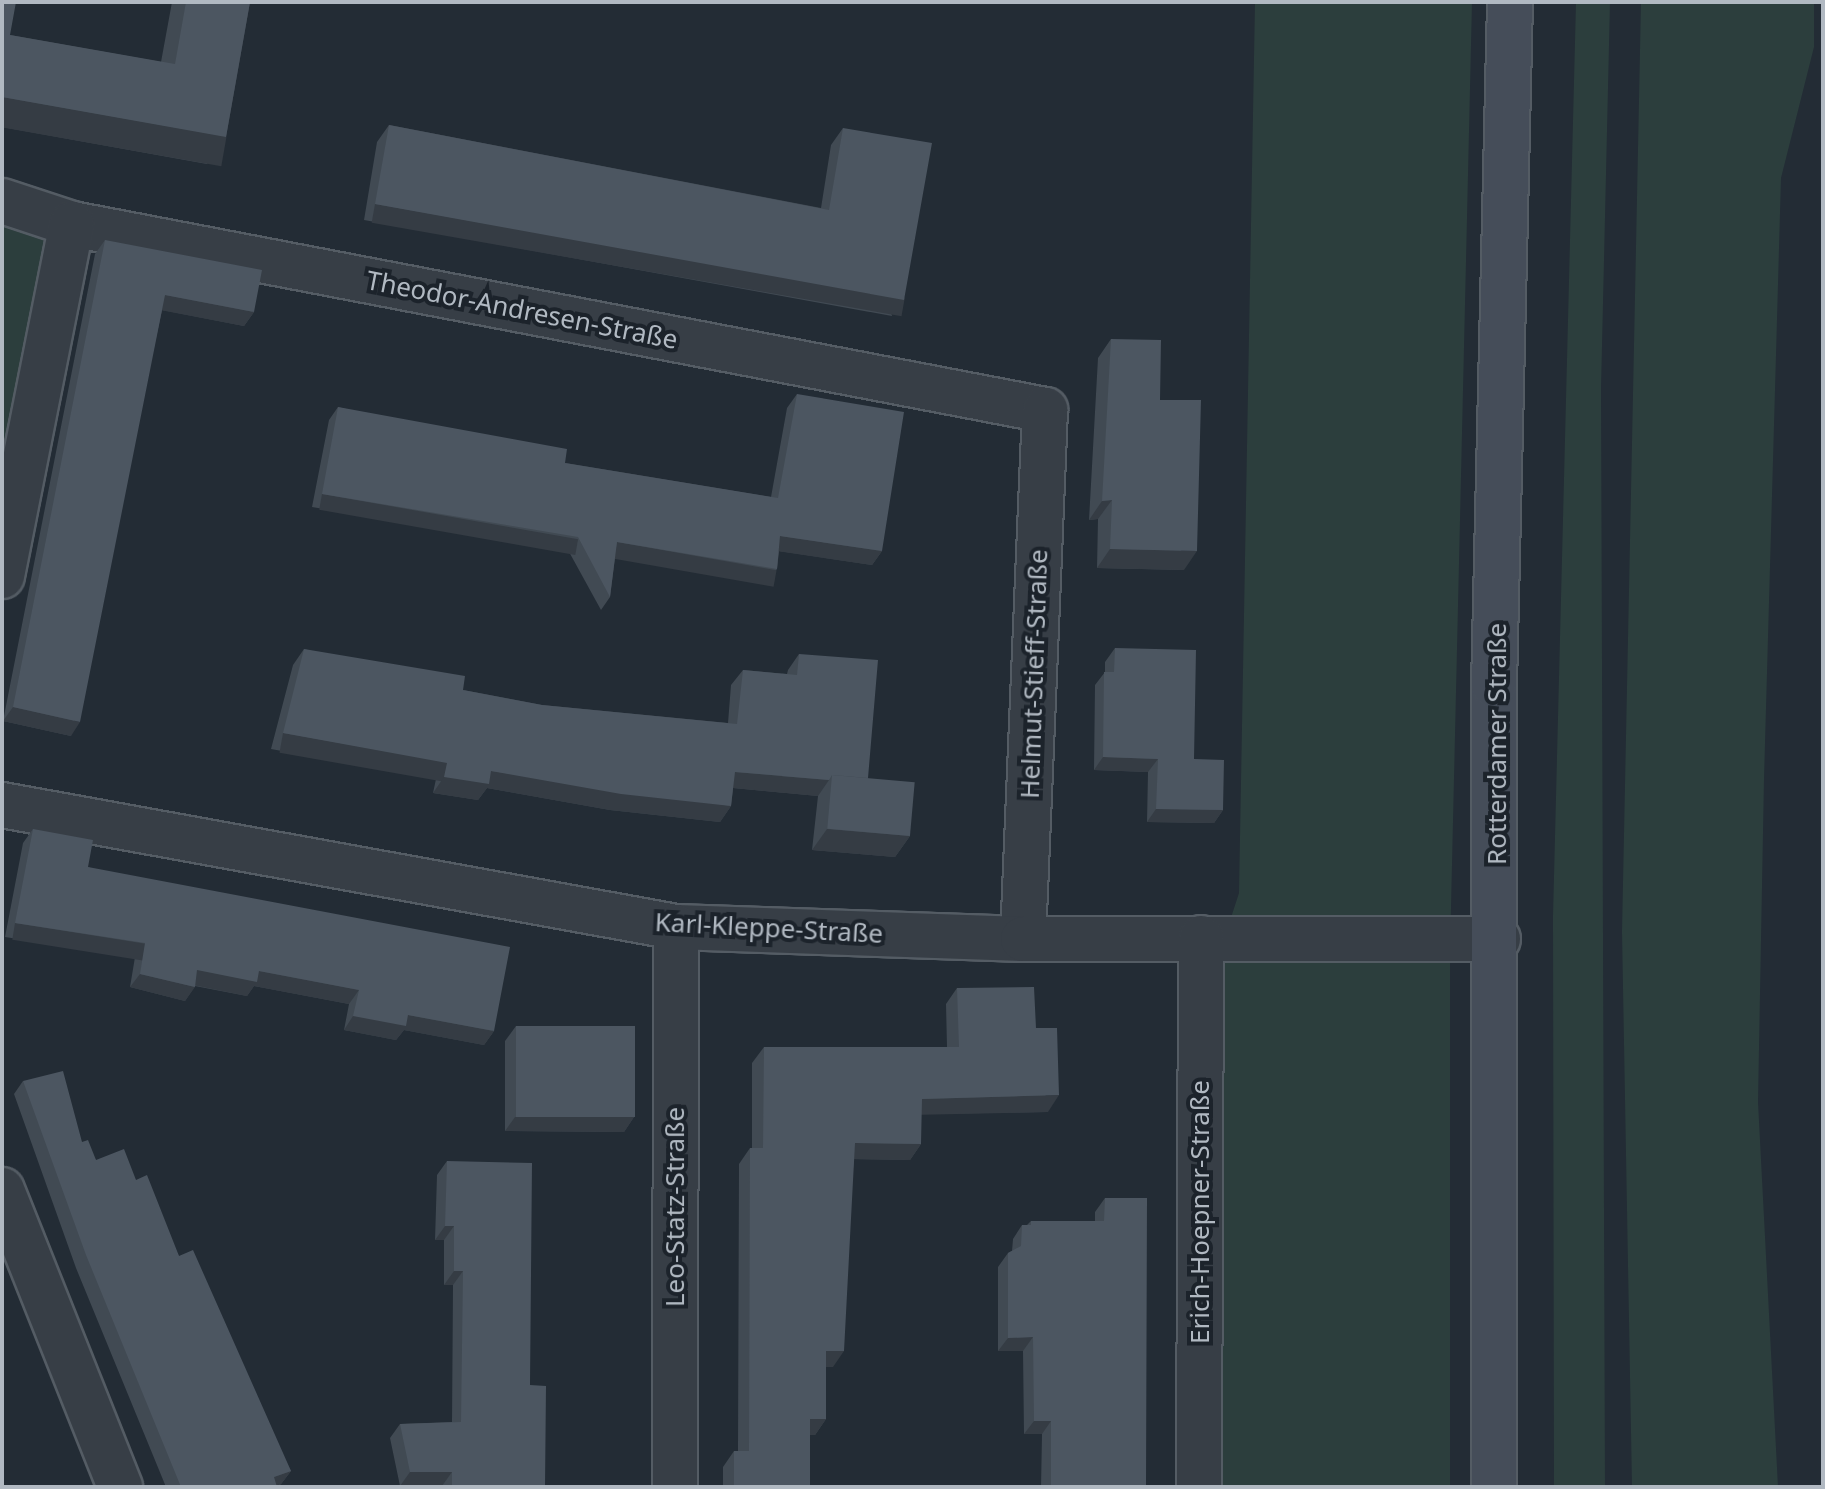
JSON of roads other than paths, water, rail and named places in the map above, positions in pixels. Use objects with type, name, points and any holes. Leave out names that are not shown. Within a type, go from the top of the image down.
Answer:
[{"type":"street","name":"Rotterdamer Straße","points":[[1494,1487],[1498,939],[1494,686],[1510,2]]},
{"type":"street","name":"Theodor-Andresen-Straße","points":[[2,201],[72,224],[1045,410]]},
{"type":"street","points":[[2,576],[72,224]]},
{"type":"street","name":"Helmut-Stieff-Straße","points":[[1023,939],[1045,410]]},
{"type":"street","name":"Karl-Kleppe-Straße","points":[[2,805],[676,927],[1023,939],[1498,939]]},
{"type":"street","name":"Leo-Statz-Straße","points":[[675,1487],[676,927]]},
{"type":"street","name":"Erich-Hoepner-Straße","points":[[1199,1487],[1201,938]]},
{"type":"street","points":[[2,1190],[120,1487]]}]
